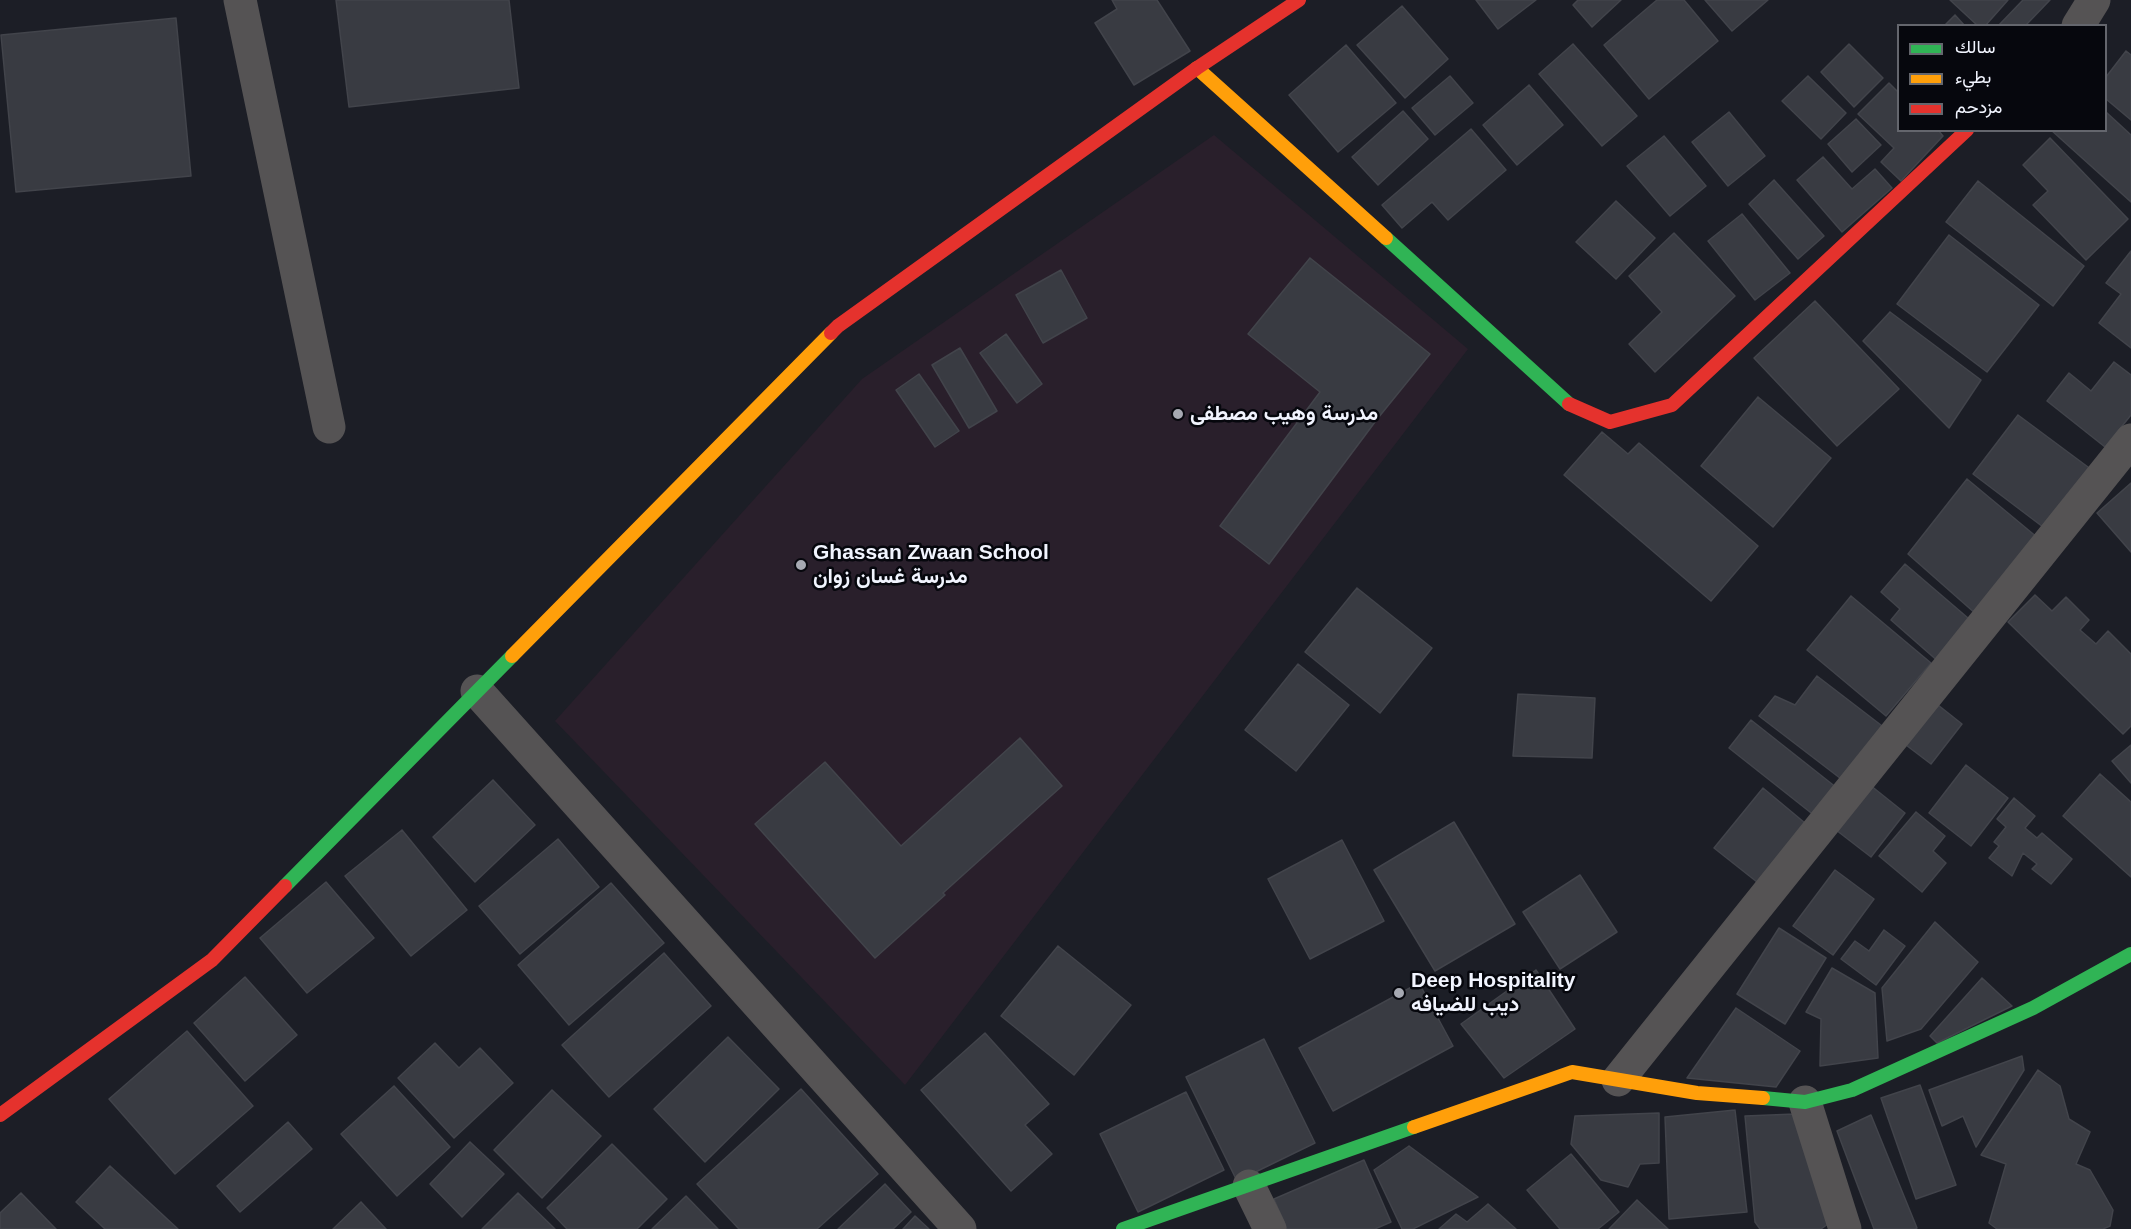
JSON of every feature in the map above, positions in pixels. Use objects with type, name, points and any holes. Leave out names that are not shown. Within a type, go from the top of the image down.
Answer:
[{"type":"street","points":[[240,0],[329,427]]},
{"type":"street","points":[[0,1115],[212,960],[838,326],[1197,68],[1299,0]]},
{"type":"street","points":[[2079,24],[2094,0]]},
{"type":"street","points":[[1197,68],[1571,405],[1610,422],[1672,405],[1965,132]]},
{"type":"street","points":[[1618,1080],[2131,441]]},
{"type":"street","points":[[477,691],[960,1229]]},
{"type":"street","points":[[1123,1229],[1572,1072],[1697,1093],[1805,1102],[1852,1090],[2033,1008],[2131,954]]},
{"type":"street","points":[[1805,1102],[1845,1229]]},
{"type":"street","points":[[1249,1186],[1270,1229]]},
{"type":"shaded area","points":[[1214,135],[1468,349],[905,1085],[555,721],[862,379]]},
{"type":"building","points":[[336,0],[509,0],[519,88],[349,107]]},
{"type":"building","points":[[1112,0],[1157,0],[1190,51],[1134,85],[1095,23],[1117,9]]},
{"type":"building","points":[[1476,0],[1536,0],[1498,29]]},
{"type":"building","points":[[1578,0],[1621,0],[1592,27],[1573,5]]},
{"type":"building","points":[[1657,0],[1684,0],[1718,41],[1649,99],[1604,45]]},
{"type":"building","points":[[1705,0],[1768,0],[1732,31]]},
{"type":"building","points":[[1950,0],[2008,0],[1987,24],[1976,24]]},
{"type":"building","points":[[2023,0],[2050,0],[2027,24],[2000,24]]},
{"type":"building","points":[[1402,6],[1448,59],[1405,98],[1357,45]]},
{"type":"building","points":[[1955,15],[1963,24],[1946,24]]},
{"type":"building","points":[[176,18],[191,176],[16,192],[1,35]]},
{"type":"building","points":[[1573,44],[1637,116],[1602,146],[1539,74]]},
{"type":"building","points":[[1849,44],[1883,78],[1854,107],[1821,72]]},
{"type":"building","points":[[1346,45],[1396,103],[1338,152],[1289,95]]},
{"type":"building","points":[[2126,51],[2131,55],[2131,120],[2107,100],[2107,76]]},
{"type":"building","points":[[1450,76],[1473,103],[1435,135],[1412,108]]},
{"type":"building","points":[[1808,76],[1846,113],[1821,139],[1782,101]]},
{"type":"building","points":[[1889,83],[1897,91],[1897,132],[1940,132],[1943,136],[1901,181],[1881,162],[1894,148],[1858,114]]},
{"type":"building","points":[[1529,85],[1563,125],[1517,165],[1483,125]]},
{"type":"building","points":[[1403,111],[1428,139],[1378,185],[1352,157]]},
{"type":"building","points":[[1729,112],[1765,156],[1728,186],[1692,142]]},
{"type":"building","points":[[2107,113],[2131,135],[2131,202],[2053,132],[2107,132]]},
{"type":"building","points":[[1856,119],[1881,145],[1852,172],[1828,144]]},
{"type":"building","points":[[1471,129],[1506,170],[1448,220],[1432,202],[1402,228],[1382,205]]},
{"type":"building","points":[[1664,136],[1706,186],[1670,216],[1627,166]]},
{"type":"building","points":[[2050,138],[2128,219],[2086,260],[2033,205],[2048,191],[2023,165]]},
{"type":"building","points":[[1823,157],[1852,189],[1875,169],[1892,188],[1842,232],[1797,180]]},
{"type":"building","points":[[1774,180],[1824,236],[1798,259],[1749,204]]},
{"type":"building","points":[[1978,181],[2084,266],[2053,306],[1946,222]]},
{"type":"building","points":[[1616,201],[1655,238],[1616,279],[1576,242]]},
{"type":"building","points":[[1742,214],[1790,273],[1755,300],[1708,241]]},
{"type":"building","points":[[1674,233],[1735,296],[1655,372],[1629,344],[1662,312],[1629,276]]},
{"type":"building","points":[[1949,235],[2039,305],[1987,372],[1897,304]]},
{"type":"building","points":[[2131,251],[2131,348],[2099,323],[2121,294],[2106,283]]},
{"type":"building","points":[[1310,258],[1430,354],[1378,418],[1269,564],[1220,526],[1320,392],[1248,334]]},
{"type":"building","points":[[1061,270],[1087,318],[1043,343],[1016,295]]},
{"type":"building","points":[[1815,301],[1899,389],[1837,446],[1754,358]]},
{"type":"building","points":[[1890,312],[1981,380],[1949,428],[1863,341]]},
{"type":"building","points":[[1006,334],[1042,384],[1017,403],[980,353]]},
{"type":"building","points":[[960,348],[997,411],[969,428],[932,365]]},
{"type":"building","points":[[2114,362],[2131,375],[2131,415],[2105,447],[2047,401],[2069,373],[2091,391]]},
{"type":"building","points":[[919,374],[959,431],[935,447],[896,390]]},
{"type":"building","points":[[1758,397],[1831,458],[1773,527],[1701,466]]},
{"type":"building","points":[[2018,415],[2092,470],[2047,530],[1973,474]]},
{"type":"building","points":[[1602,432],[1628,454],[1639,443],[1758,546],[1711,601],[1564,475]]},
{"type":"building","points":[[1967,479],[2038,538],[1976,614],[1908,554]]},
{"type":"building","points":[[2131,483],[2131,552],[2097,513]]},
{"type":"building","points":[[1905,564],[1975,624],[1940,663],[1891,620],[1900,609],[1881,592]]},
{"type":"building","points":[[1357,588],[1432,648],[1380,713],[1305,652]]},
{"type":"building","points":[[2035,595],[2052,611],[2066,597],[2089,620],[2080,630],[2096,644],[2108,631],[2131,654],[2131,726],[2123,734],[2008,622]]},
{"type":"building","points":[[1851,596],[1931,663],[1886,716],[1807,650]]},
{"type":"building","points":[[1298,664],[1349,705],[1296,771],[1245,730]]},
{"type":"building","points":[[1817,676],[1890,732],[1849,785],[1759,716],[1775,696],[1795,705]]},
{"type":"building","points":[[1518,694],[1595,698],[1592,758],[1513,756]]},
{"type":"building","points":[[1933,701],[1962,724],[1931,764],[1902,742]]},
{"type":"building","points":[[1751,720],[1837,788],[1815,816],[1729,748]]},
{"type":"building","points":[[1020,738],[1062,786],[943,893],[945,895],[875,958],[755,824],[825,762],[901,846]]},
{"type":"building","points":[[2131,745],[2131,783],[2112,761]]},
{"type":"building","points":[[1966,765],[2008,798],[1971,846],[1929,813]]},
{"type":"building","points":[[2100,774],[2131,802],[2131,877],[2063,816]]},
{"type":"building","points":[[493,780],[535,825],[475,882],[433,837]]},
{"type":"building","points":[[1870,785],[1905,813],[1871,857],[1836,830]]},
{"type":"building","points":[[1763,788],[1805,823],[1757,882],[1714,848]]},
{"type":"building","points":[[2014,798],[2035,816],[2025,828],[2037,838],[2042,833],[2072,859],[2051,884],[2032,869],[2037,864],[2023,853],[2012,876],[1989,858],[1999,846],[1994,842],[2006,827],[1997,819]]},
{"type":"building","points":[[1916,812],[1945,836],[1933,851],[1946,863],[1922,892],[1879,856]]},
{"type":"building","points":[[1454,822],[1515,924],[1435,971],[1374,870]]},
{"type":"building","points":[[402,830],[467,910],[411,956],[345,876]]},
{"type":"building","points":[[558,839],[599,887],[520,954],[479,906]]},
{"type":"building","points":[[1342,840],[1384,921],[1310,959],[1268,879]]},
{"type":"building","points":[[1835,870],[1874,899],[1833,955],[1793,926]]},
{"type":"building","points":[[1580,875],[1617,932],[1560,969],[1523,912]]},
{"type":"building","points":[[326,882],[374,938],[307,993],[260,938]]},
{"type":"building","points":[[611,883],[664,943],[569,1025],[518,965]]},
{"type":"building","points":[[1935,922],[1978,962],[1921,1029],[1887,1041],[1882,988]]},
{"type":"building","points":[[1779,928],[1826,958],[1785,1024],[1737,994]]},
{"type":"building","points":[[1884,930],[1905,946],[1876,985],[1841,959],[1855,941],[1869,951]]},
{"type":"building","points":[[1058,946],[1131,1005],[1074,1075],[1001,1016]]},
{"type":"building","points":[[664,953],[711,1006],[609,1097],[562,1045]]},
{"type":"building","points":[[1832,968],[1875,993],[1878,1058],[1820,1066],[1821,1019],[1806,1012]]},
{"type":"building","points":[[1536,970],[1575,1029],[1504,1078],[1461,1024]]},
{"type":"building","points":[[245,977],[297,1035],[245,1081],[194,1023]]},
{"type":"building","points":[[1982,978],[2012,1006],[1937,1043],[1930,1036]]},
{"type":"building","points":[[1419,983],[1453,1046],[1333,1111],[1299,1048]]},
{"type":"building","points":[[1736,1008],[1800,1051],[1776,1087],[1687,1078]]},
{"type":"building","points":[[187,1031],[253,1106],[175,1174],[109,1099]]},
{"type":"building","points":[[985,1033],[1049,1104],[1025,1125],[1052,1154],[1011,1191],[921,1090]]},
{"type":"building","points":[[728,1037],[779,1089],[705,1162],[654,1109]]},
{"type":"building","points":[[1264,1039],[1315,1143],[1237,1181],[1186,1077]]},
{"type":"building","points":[[435,1043],[459,1068],[480,1048],[513,1083],[454,1138],[398,1078]]},
{"type":"building","points":[[2022,1056],[2024,1070],[1976,1147],[1963,1116],[1942,1126],[1929,1090]]},
{"type":"building","points":[[2038,1070],[2060,1086],[2069,1119],[2090,1132],[2076,1164],[2090,1170],[2113,1210],[2110,1226],[2103,1229],[1997,1229],[1989,1223],[2006,1164],[1981,1155]]},
{"type":"building","points":[[1920,1085],[1956,1185],[1916,1199],[1881,1098]]},
{"type":"building","points":[[394,1086],[450,1147],[397,1196],[341,1134]]},
{"type":"building","points":[[801,1089],[878,1174],[817,1229],[739,1229],[697,1184]]},
{"type":"building","points":[[552,1090],[601,1136],[542,1198],[494,1150]]},
{"type":"building","points":[[1186,1092],[1224,1170],[1138,1212],[1100,1134]]},
{"type":"building","points":[[1735,1110],[1747,1212],[1669,1219],[1665,1117]]},
{"type":"building","points":[[1659,1113],[1659,1163],[1640,1164],[1628,1187],[1601,1180],[1571,1144],[1575,1116]]},
{"type":"building","points":[[1795,1114],[1828,1224],[1821,1229],[1760,1229],[1755,1222],[1745,1116]]},
{"type":"building","points":[[1871,1115],[1917,1228],[1915,1229],[1874,1229],[1837,1131]]},
{"type":"building","points":[[288,1122],[312,1149],[240,1212],[217,1186]]},
{"type":"building","points":[[470,1142],[504,1174],[462,1217],[430,1184]]},
{"type":"building","points":[[612,1144],[667,1199],[637,1229],[567,1229],[547,1208]]},
{"type":"building","points":[[1409,1146],[1478,1197],[1413,1229],[1402,1229],[1374,1170]]},
{"type":"building","points":[[1571,1154],[1619,1212],[1598,1229],[1560,1229],[1527,1190]]},
{"type":"building","points":[[1364,1160],[1391,1222],[1375,1229],[1287,1229],[1274,1199]]},
{"type":"building","points":[[110,1166],[178,1229],[105,1229],[76,1202]]},
{"type":"building","points":[[885,1184],[911,1212],[893,1229],[838,1229]]},
{"type":"building","points":[[21,1193],[56,1229],[0,1229],[0,1213]]},
{"type":"building","points":[[518,1193],[555,1229],[482,1229]]},
{"type":"building","points":[[686,1196],[718,1229],[652,1229]]},
{"type":"building","points":[[1637,1200],[1668,1229],[1609,1229]]},
{"type":"building","points":[[361,1202],[386,1229],[333,1229]]},
{"type":"building","points":[[1488,1204],[1516,1229],[1439,1229],[1456,1214],[1467,1222]]},
{"type":"building","points":[[915,1216],[929,1229],[903,1229]]},
{"type":"traffic: fast","points":[[1386,238],[1569,404]]},
{"type":"traffic: fast","points":[[285,886],[512,656]]},
{"type":"traffic: fast","points":[[1763,1098],[1805,1102],[1852,1090],[2033,1008],[2131,954]]},
{"type":"traffic: fast","points":[[1123,1229],[1414,1127]]},
{"type":"traffic: slow","points":[[1197,68],[1386,238]]},
{"type":"traffic: slow","points":[[512,656],[831,333]]},
{"type":"traffic: slow","points":[[1414,1127],[1572,1072],[1697,1093],[1763,1098]]},
{"type":"traffic: jam","points":[[831,333],[1197,68],[1299,0]]},
{"type":"traffic: jam","points":[[1569,404],[1610,422],[1672,405],[1965,132]]},
{"type":"traffic: jam","points":[[0,1115],[212,960],[285,886]]},
{"type":"place","name":"مدرسة وهيب مصطفى","points":[[1178,414]]},
{"type":"place","name":"Ghassan Zwaan School مدرسة غسان زوان","points":[[801,565]]},
{"type":"place","name":"Deep Hospitality ديب للضيافه","points":[[1399,993]]}]
